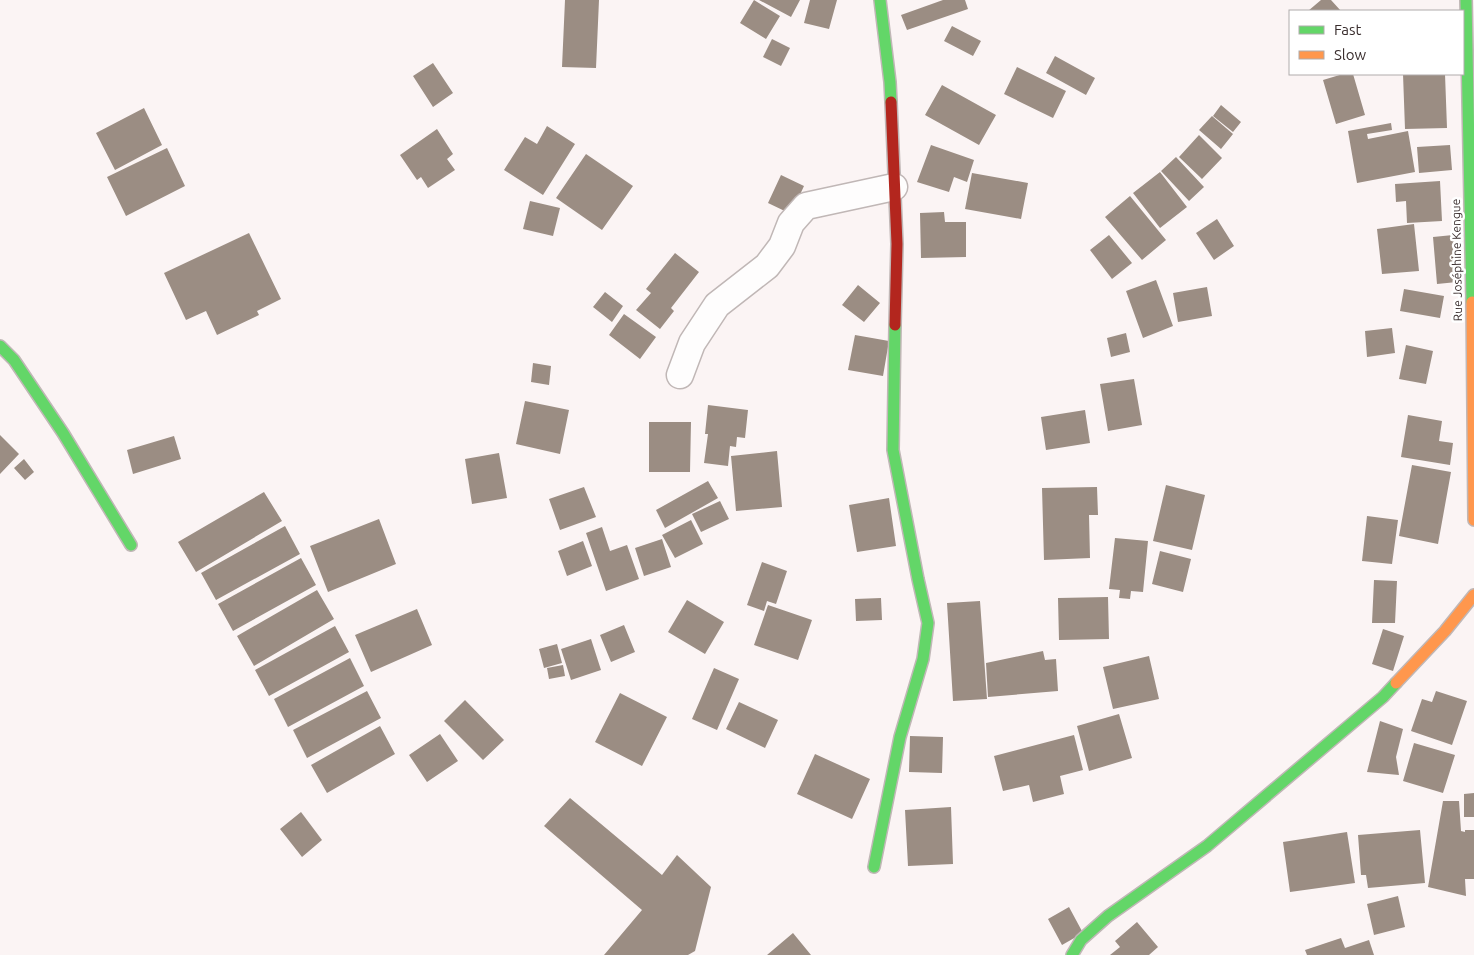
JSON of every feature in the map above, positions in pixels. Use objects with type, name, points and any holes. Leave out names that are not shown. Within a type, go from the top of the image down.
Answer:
[{"type":"street","points":[[874,867],[900,737],[923,658],[928,623],[893,450],[897,244],[890,82],[880,0]]},
{"type":"street","name":"Rue Joséphine Kengue","points":[[1466,0],[1471,224],[1474,520]]},
{"type":"street","points":[[680,375],[692,343],[717,305],[767,266],[782,246],[791,223],[806,206],[894,187]]},
{"type":"street","points":[[0,346],[14,360],[63,433],[131,545]]},
{"type":"street","points":[[1072,955],[1081,940],[1108,916],[1207,846],[1383,697],[1446,631],[1474,594]]},
{"type":"building","points":[[565,0],[599,0],[596,68],[562,67]]},
{"type":"building","points":[[754,0],[780,16],[766,39],[740,23]]},
{"type":"building","points":[[759,0],[800,0],[791,17]]},
{"type":"building","points":[[810,0],[837,0],[829,29],[804,23]]},
{"type":"building","points":[[943,0],[965,0],[968,9],[907,30],[901,15]]},
{"type":"building","points":[[1321,0],[1331,0],[1340,10],[1309,10]]},
{"type":"building","points":[[952,26],[981,41],[973,56],[944,41]]},
{"type":"building","points":[[772,39],[790,48],[781,66],[763,57]]},
{"type":"building","points":[[1055,56],[1095,78],[1086,95],[1046,73]]},
{"type":"building","points":[[433,63],[453,93],[433,107],[413,76]]},
{"type":"building","points":[[1017,67],[1066,91],[1053,118],[1004,94]]},
{"type":"building","points":[[1340,75],[1353,75],[1365,115],[1336,124],[1323,80]]},
{"type":"building","points":[[1403,75],[1445,75],[1447,128],[1405,129]]},
{"type":"building","points":[[942,85],[996,115],[979,145],[925,115]]},
{"type":"building","points":[[1221,105],[1241,122],[1233,132],[1213,116]]},
{"type":"building","points":[[144,108],[162,145],[115,170],[96,133]]},
{"type":"building","points":[[1212,116],[1233,134],[1221,149],[1199,130]]},
{"type":"building","points":[[1391,123],[1392,130],[1367,134],[1368,139],[1408,131],[1415,172],[1357,183],[1348,131]]},
{"type":"building","points":[[547,126],[575,144],[543,195],[504,170],[525,137],[537,144]]},
{"type":"building","points":[[437,129],[453,154],[447,159],[455,170],[428,188],[421,177],[417,180],[400,155]]},
{"type":"building","points":[[1199,135],[1222,158],[1202,179],[1179,157]]},
{"type":"building","points":[[931,145],[974,160],[967,182],[954,177],[949,192],[917,182]]},
{"type":"building","points":[[1450,145],[1452,170],[1419,173],[1417,147]]},
{"type":"building","points":[[167,148],[185,186],[126,216],[107,177]]},
{"type":"building","points":[[586,154],[633,186],[602,230],[556,198]]},
{"type":"building","points":[[1176,157],[1204,187],[1189,201],[1161,171]]},
{"type":"building","points":[[1160,172],[1187,207],[1160,228],[1133,193]]},
{"type":"building","points":[[972,173],[1028,183],[1021,219],[965,209]]},
{"type":"building","points":[[781,175],[804,186],[791,214],[768,203]]},
{"type":"building","points":[[1440,181],[1442,221],[1407,223],[1406,201],[1396,202],[1395,184]]},
{"type":"building","points":[[1130,196],[1166,240],[1142,260],[1105,217]]},
{"type":"building","points":[[530,201],[560,208],[553,236],[523,229]]},
{"type":"building","points":[[944,212],[945,222],[966,222],[966,257],[921,258],[920,213]]},
{"type":"building","points":[[1217,219],[1234,246],[1214,260],[1196,233]]},
{"type":"building","points":[[1414,224],[1419,271],[1382,274],[1377,229]]},
{"type":"building","points":[[249,233],[281,299],[257,311],[259,315],[217,335],[206,311],[186,320],[164,273]]},
{"type":"building","points":[[1109,235],[1132,263],[1112,279],[1090,250]]},
{"type":"building","points":[[1453,235],[1457,282],[1437,284],[1433,237]]},
{"type":"building","points":[[675,253],[699,272],[671,308],[674,311],[660,329],[636,310],[651,293],[646,289]]},
{"type":"building","points":[[1156,280],[1173,326],[1143,338],[1126,291]]},
{"type":"building","points":[[858,285],[880,303],[864,322],[842,305]]},
{"type":"building","points":[[1207,287],[1212,316],[1178,322],[1173,293]]},
{"type":"building","points":[[1404,289],[1444,296],[1440,318],[1400,311]]},
{"type":"building","points":[[605,292],[623,306],[612,322],[593,307]]},
{"type":"building","points":[[624,314],[656,337],[640,359],[609,335]]},
{"type":"building","points":[[1392,328],[1395,353],[1367,357],[1365,331]]},
{"type":"building","points":[[1126,333],[1130,352],[1111,357],[1107,338]]},
{"type":"building","points":[[855,335],[889,341],[883,376],[848,370]]},
{"type":"building","points":[[1406,345],[1433,351],[1426,384],[1399,379]]},
{"type":"building","points":[[533,363],[551,366],[549,385],[531,382]]},
{"type":"building","points":[[1134,379],[1142,425],[1108,431],[1100,384]]},
{"type":"building","points":[[525,401],[569,410],[560,454],[516,444]]},
{"type":"building","points":[[708,405],[748,410],[745,438],[737,437],[736,447],[730,446],[728,466],[704,463],[708,434],[705,434]]},
{"type":"building","points":[[1085,410],[1090,443],[1046,450],[1041,417]]},
{"type":"building","points":[[1408,415],[1442,421],[1439,441],[1453,443],[1450,465],[1401,457]]},
{"type":"building","points":[[649,422],[691,422],[690,472],[649,472]]},
{"type":"building","points":[[0,435],[19,454],[0,474]]},
{"type":"building","points":[[174,436],[181,459],[133,474],[127,450]]},
{"type":"building","points":[[777,451],[782,507],[736,511],[731,456]]},
{"type":"building","points":[[499,453],[507,498],[472,504],[465,459]]},
{"type":"building","points":[[24,459],[34,472],[25,480],[14,468]]},
{"type":"building","points":[[1412,465],[1451,472],[1438,544],[1399,536]]},
{"type":"building","points":[[708,481],[718,498],[665,528],[656,510]]},
{"type":"building","points":[[1166,485],[1205,495],[1192,550],[1153,541]]},
{"type":"building","points":[[584,487],[596,517],[560,530],[549,499]]},
{"type":"building","points":[[1097,487],[1098,515],[1089,515],[1090,558],[1044,560],[1042,488]]},
{"type":"building","points":[[264,492],[282,521],[196,572],[178,542]]},
{"type":"building","points":[[889,498],[896,546],[857,552],[849,505]]},
{"type":"building","points":[[720,501],[729,519],[701,532],[692,514]]},
{"type":"building","points":[[1367,516],[1398,520],[1392,564],[1362,561]]},
{"type":"building","points":[[379,519],[396,564],[328,592],[310,546]]},
{"type":"building","points":[[691,520],[703,544],[675,558],[662,535]]},
{"type":"building","points":[[285,526],[300,554],[216,600],[201,573]]},
{"type":"building","points":[[602,527],[610,551],[627,545],[639,579],[606,591],[586,533]]},
{"type":"building","points":[[1115,538],[1148,541],[1143,592],[1131,591],[1130,599],[1119,598],[1120,590],[1109,589]]},
{"type":"building","points":[[662,539],[671,567],[644,576],[635,548]]},
{"type":"building","points":[[583,541],[592,566],[567,576],[558,551]]},
{"type":"building","points":[[1160,551],[1191,559],[1183,592],[1152,584]]},
{"type":"building","points":[[301,558],[316,585],[233,631],[218,604]]},
{"type":"building","points":[[762,562],[787,571],[776,604],[767,601],[764,611],[747,605]]},
{"type":"building","points":[[1374,580],[1397,581],[1395,623],[1372,623]]},
{"type":"building","points":[[317,590],[334,619],[254,666],[237,636]]},
{"type":"building","points":[[1108,597],[1109,639],[1059,640],[1058,598]]},
{"type":"building","points":[[881,598],[882,620],[856,621],[855,599]]},
{"type":"building","points":[[687,600],[724,622],[705,654],[668,632]]},
{"type":"building","points":[[980,601],[987,699],[953,701],[947,603]]},
{"type":"building","points":[[768,605],[812,620],[798,660],[754,645]]},
{"type":"building","points":[[417,609],[432,645],[371,672],[355,635]]},
{"type":"building","points":[[624,625],[635,652],[611,662],[600,635]]},
{"type":"building","points":[[335,626],[349,652],[269,696],[255,670]]},
{"type":"building","points":[[1383,629],[1404,636],[1393,671],[1372,664]]},
{"type":"building","points":[[591,639],[601,670],[571,680],[561,649]]},
{"type":"building","points":[[557,644],[562,663],[544,668],[539,649]]},
{"type":"building","points":[[1043,651],[1045,660],[1056,659],[1058,691],[988,697],[986,663]]},
{"type":"building","points":[[1149,656],[1159,699],[1113,709],[1103,667]]},
{"type":"building","points":[[350,658],[364,686],[288,727],[274,699]]},
{"type":"building","points":[[563,665],[565,676],[549,679],[547,668]]},
{"type":"building","points":[[714,668],[739,679],[717,730],[692,719]]},
{"type":"building","points":[[367,691],[381,718],[307,758],[293,730]]},
{"type":"building","points":[[1436,691],[1467,701],[1452,745],[1411,731],[1422,699],[1432,702]]},
{"type":"building","points":[[620,693],[667,717],[642,766],[595,742]]},
{"type":"building","points":[[465,700],[504,740],[483,760],[444,721]]},
{"type":"building","points":[[739,702],[778,720],[765,748],[726,729]]},
{"type":"building","points":[[1119,714],[1132,758],[1089,771],[1077,726]]},
{"type":"building","points":[[1380,721],[1403,729],[1396,757],[1399,775],[1367,772]]},
{"type":"building","points":[[380,726],[395,754],[327,793],[311,765]]},
{"type":"building","points":[[440,734],[458,761],[427,782],[409,755]]},
{"type":"building","points":[[1074,735],[1083,770],[1060,776],[1064,794],[1033,802],[1029,785],[1003,791],[994,756]]},
{"type":"building","points":[[910,736],[943,737],[942,773],[909,772]]},
{"type":"building","points":[[1414,743],[1455,755],[1443,793],[1403,781]]},
{"type":"building","points":[[815,754],[870,779],[852,819],[797,794]]},
{"type":"building","points":[[1474,793],[1474,817],[1464,817],[1464,794]]},
{"type":"building","points":[[570,798],[662,875],[677,855],[711,887],[695,951],[688,955],[604,955],[642,910],[544,826]]},
{"type":"building","points":[[1443,801],[1459,801],[1461,831],[1474,830],[1474,879],[1465,879],[1466,896],[1428,887]]},
{"type":"building","points":[[951,807],[953,864],[908,866],[905,810]]},
{"type":"building","points":[[301,812],[322,840],[302,857],[280,829]]},
{"type":"building","points":[[1420,830],[1425,883],[1368,888],[1366,875],[1361,875],[1358,835]]},
{"type":"building","points":[[1347,832],[1355,883],[1290,892],[1283,842]]},
{"type":"building","points":[[1398,896],[1405,927],[1374,935],[1367,904]]},
{"type":"building","points":[[1069,907],[1083,933],[1062,945],[1048,919]]},
{"type":"building","points":[[1137,922],[1158,947],[1149,955],[1110,955],[1120,947],[1115,941]]},
{"type":"building","points":[[793,933],[811,955],[767,955]]},
{"type":"building","points":[[1341,938],[1345,948],[1369,940],[1374,955],[1307,955],[1305,950]]},
{"type":"traffic: fast","points":[[880,0],[891,102]]},
{"type":"traffic: fast","points":[[1466,0],[1472,302]]},
{"type":"traffic: fast","points":[[874,867],[900,737],[923,659],[928,623],[893,450],[895,325]]},
{"type":"traffic: fast","points":[[0,346],[14,360],[63,433],[131,545]]},
{"type":"traffic: fast","points":[[1072,955],[1081,940],[1108,916],[1207,846],[1383,697],[1396,683]]},
{"type":"traffic: slow","points":[[1472,302],[1474,520]]},
{"type":"traffic: slow","points":[[1396,683],[1445,631],[1474,595]]},
{"type":"traffic: jam","points":[[891,102],[897,244],[895,325]]}]
